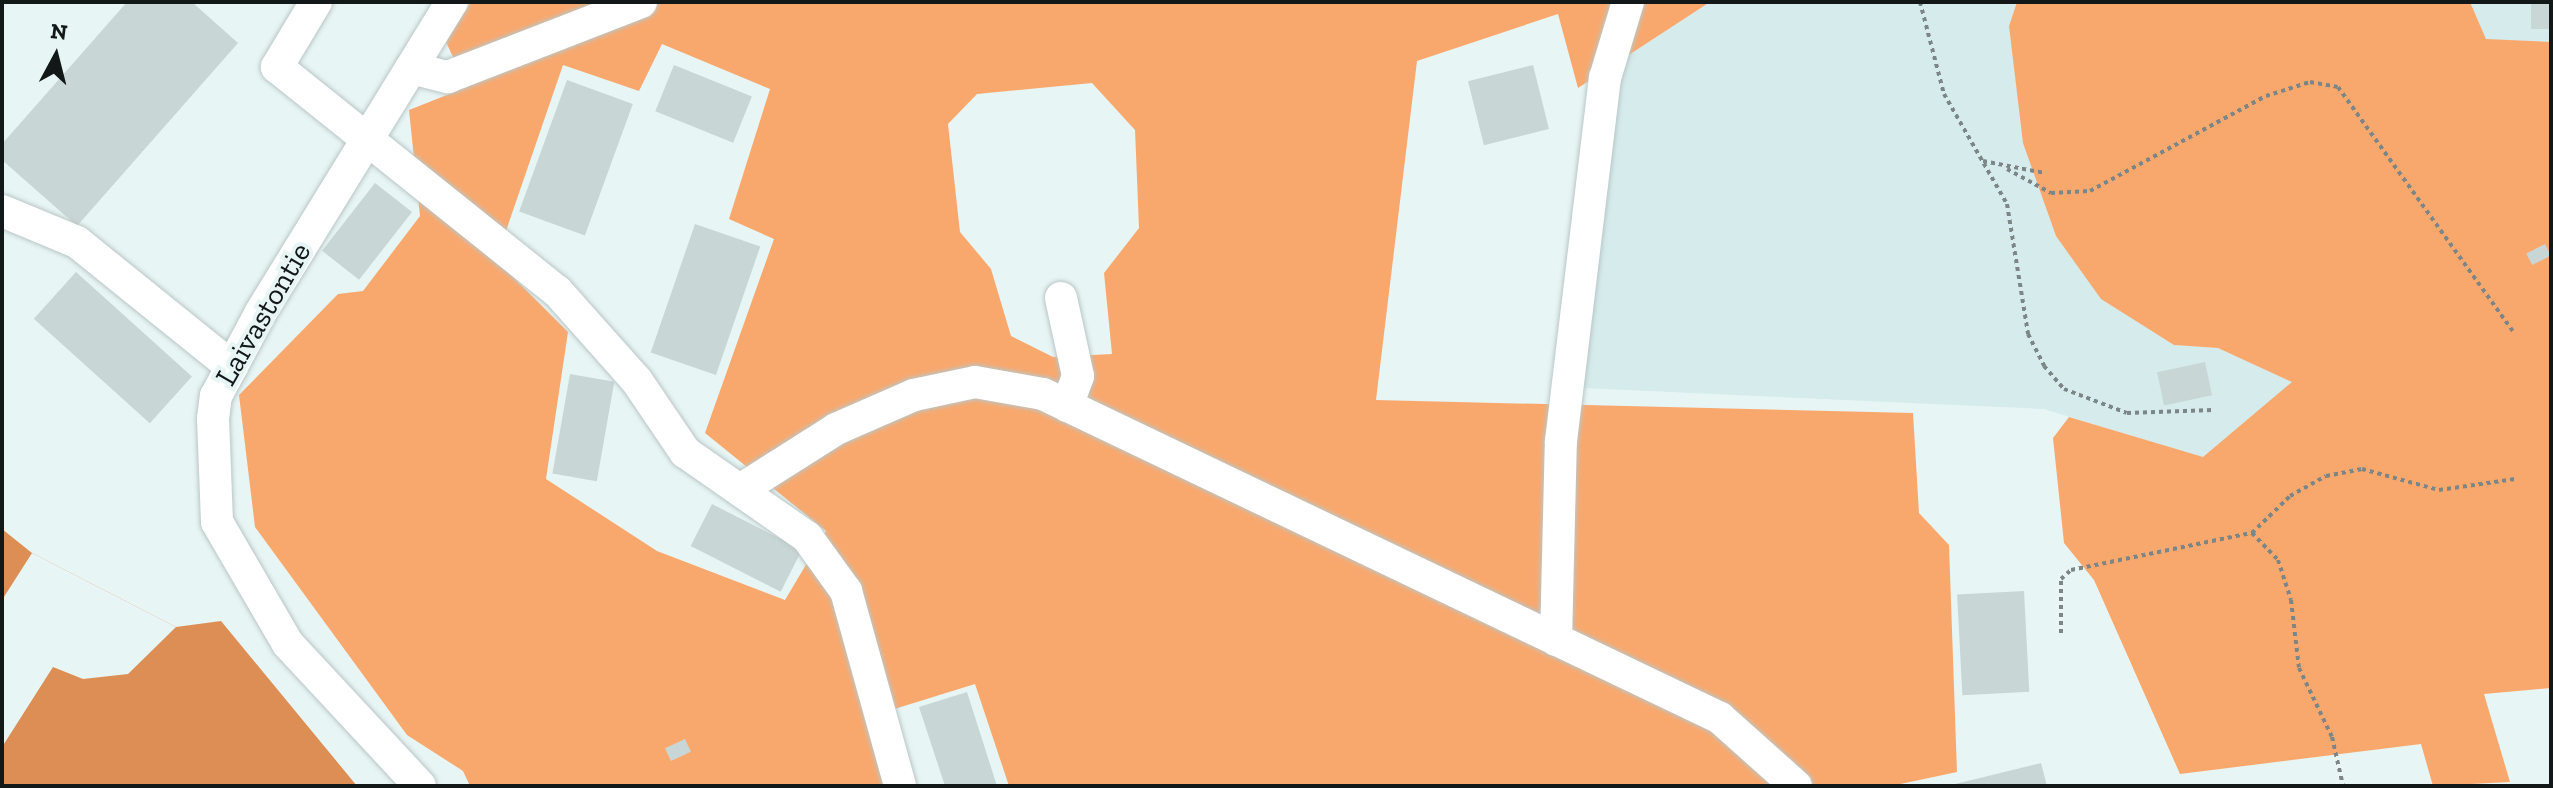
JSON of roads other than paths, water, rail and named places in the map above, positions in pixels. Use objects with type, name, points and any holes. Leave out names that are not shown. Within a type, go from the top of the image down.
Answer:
[{"type":"street","points":[[316,2],[277,67],[369,137],[557,291],[637,381],[685,452],[807,537],[846,591],[900,786]]},
{"type":"street","name":"Laivastontie","points":[[420,786],[288,644],[217,522],[213,419],[232,367],[452,2]]},
{"type":"street","points":[[411,68],[448,77],[641,2]]},
{"type":"street","points":[[1556,640],[1561,441],[1605,78],[1628,2]]},
{"type":"street","points":[[2,211],[77,242],[232,367]]},
{"type":"street","points":[[1061,298],[1078,376],[1067,406]]},
{"type":"street","points":[[740,490],[836,429],[914,395],[975,382],[1067,406],[1720,718],[1796,786]]}]
